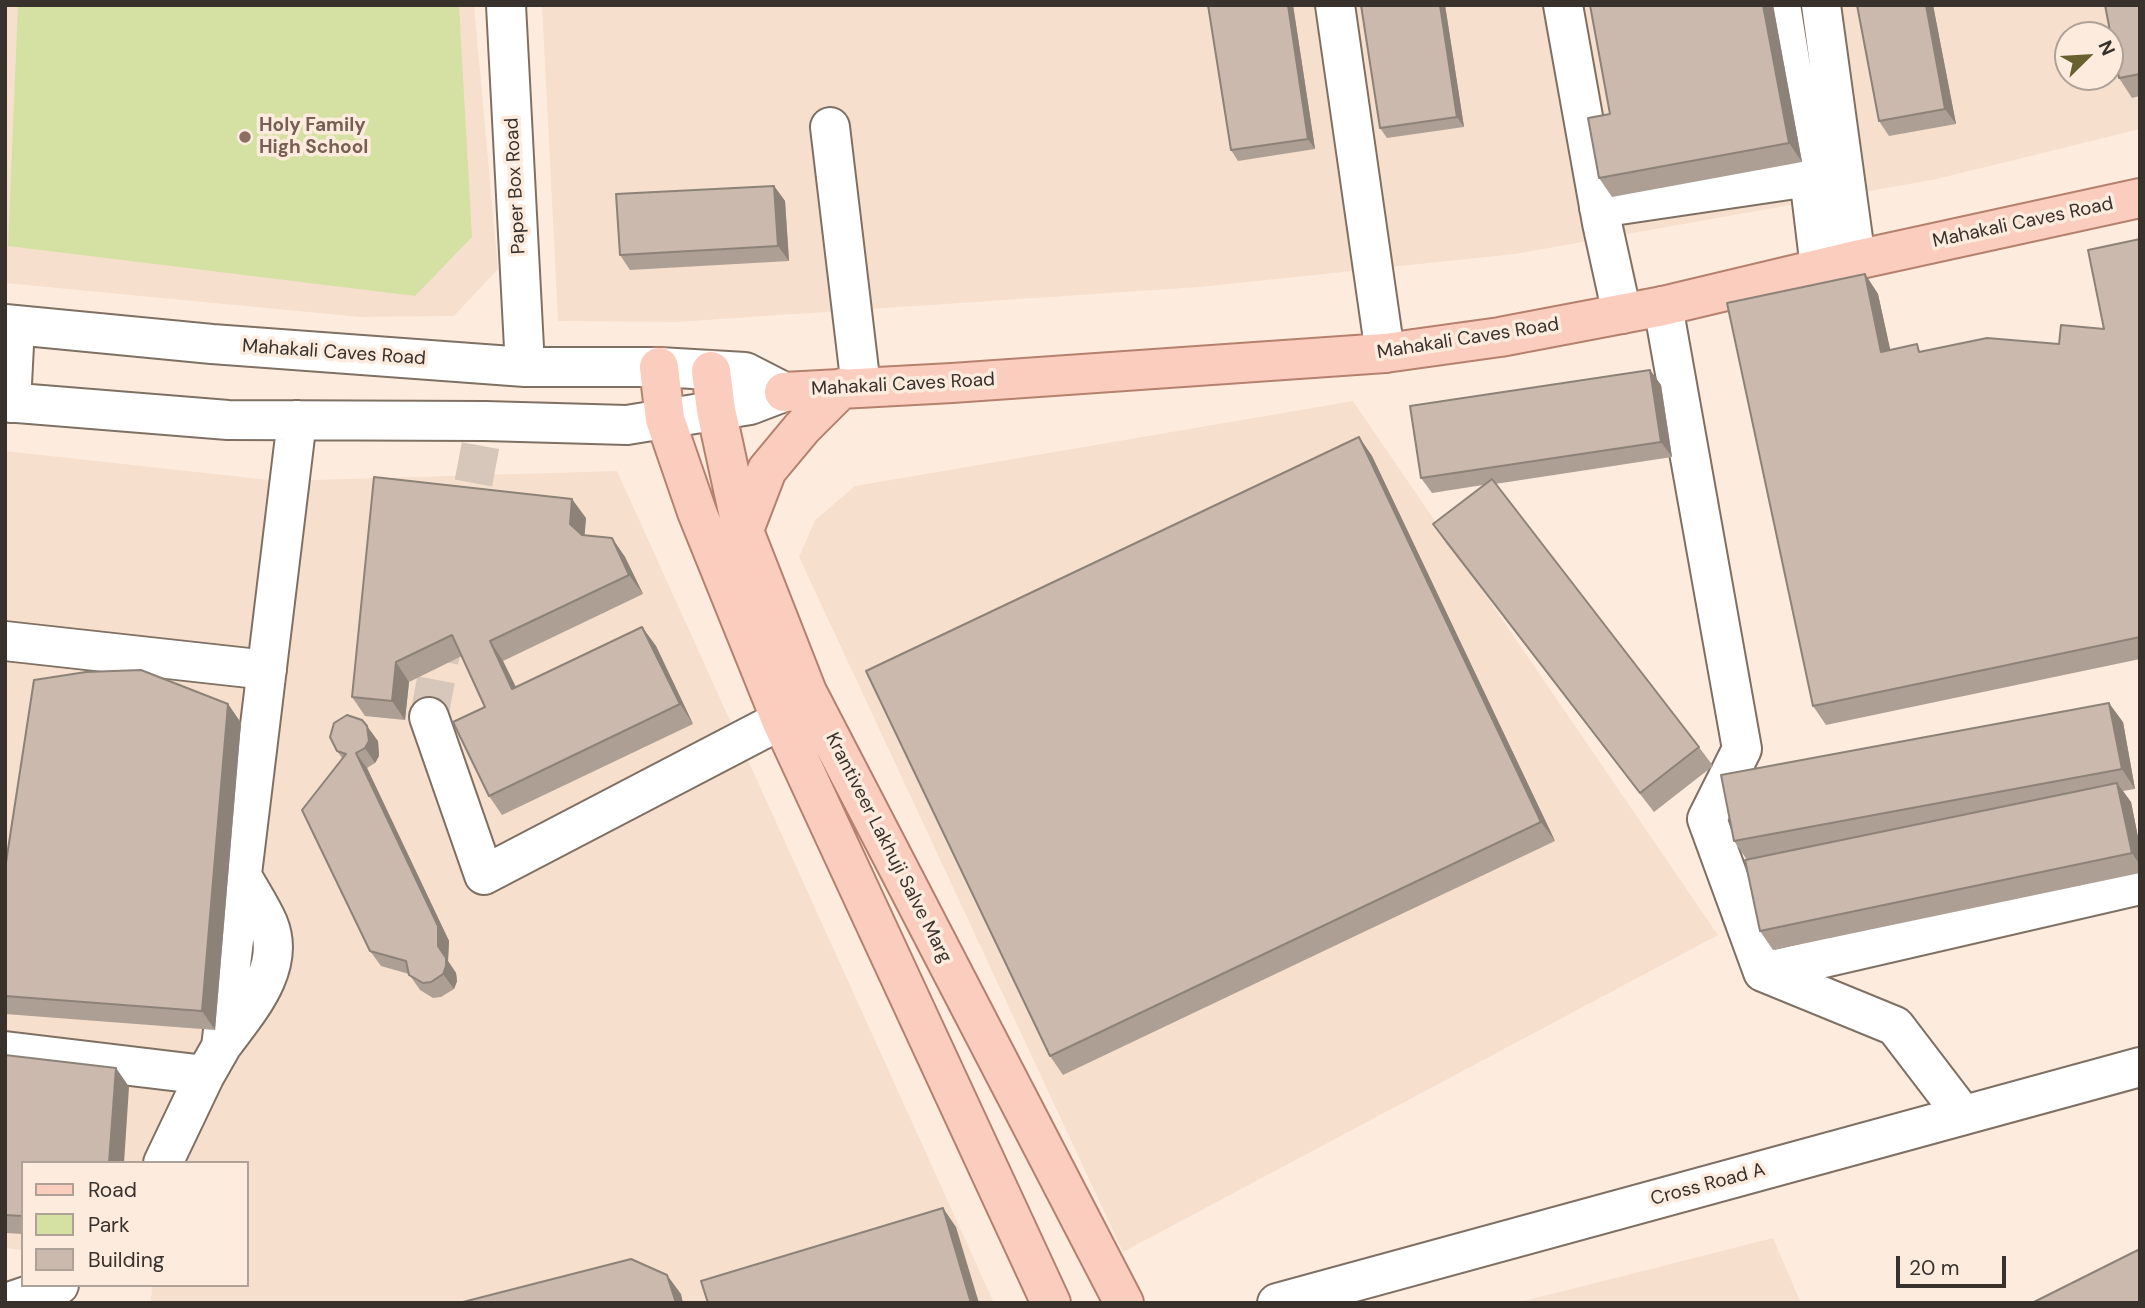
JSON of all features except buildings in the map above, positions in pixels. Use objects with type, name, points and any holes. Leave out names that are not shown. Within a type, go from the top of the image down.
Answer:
[{"type":"main road","name":"Mahakali Caves Road","points":[[783,392],[1385,353],[1500,337],[1663,306],[1838,264],[2140,198]]},
{"type":"main road","name":"Krantiveer Lakhuji Salve Marg","points":[[659,368],[665,419],[697,512],[781,720],[1051,1303]]},
{"type":"main road","name":"Krantiveer Lakhuji Salve Marg","points":[[712,371],[716,411],[744,530],[807,692],[1124,1303]]},
{"type":"main road","points":[[744,530],[767,470],[802,428],[851,387]]},
{"type":"street","name":"Paper Box Road","points":[[506,5],[525,367]]},
{"type":"street","points":[[1335,5],[1385,353]]},
{"type":"street","points":[[1563,5],[1599,208],[1622,314]]},
{"type":"street","points":[[1781,5],[1826,171]]},
{"type":"street","points":[[1821,5],[1826,171],[1838,264]]},
{"type":"street","points":[[830,127],[851,387]]},
{"type":"street","points":[[1599,208],[1826,171]]},
{"type":"street","points":[[1663,306],[1742,749],[1707,819],[1763,972],[1895,1026],[1963,1115]]},
{"type":"street","name":"Mahakali Caves Road","points":[[10,325],[212,344],[525,367],[745,372],[783,392]]},
{"type":"street","points":[[8,402],[10,325]]},
{"type":"street","name":"Mahakali Caves Road","points":[[8,402],[228,420],[485,421],[627,425],[750,405],[783,392]]},
{"type":"street","points":[[164,1161],[213,1061],[242,876],[297,420]]},
{"type":"street","points":[[5,641],[267,670]]},
{"type":"street","points":[[429,717],[484,874],[781,720]]},
{"type":"street","points":[[1763,972],[2140,885]]},
{"type":"street","points":[[5,1051],[213,1061]]},
{"type":"street","name":"Cross Road A","points":[[1277,1303],[2140,1067]]},
{"type":"street","points":[[6,1303],[53,1287]]},
{"type":"shaded area","name":"Holy Family High School","points":[[5,5],[474,5],[498,269],[454,316],[360,317],[5,283]]},
{"type":"shaded area","points":[[542,5],[2140,5],[2140,129],[1937,179],[1515,254],[1200,287],[676,322],[558,321]]},
{"type":"shaded area","points":[[1353,401],[1718,935],[1123,1252],[799,557],[815,520],[855,486]]},
{"type":"shaded area","points":[[5,451],[279,481],[617,471],[994,1303],[151,1303],[152,1287],[248,1287],[248,1161],[21,1161],[21,1250],[5,1248]]},
{"type":"shaded area","points":[[1773,1238],[1801,1303],[1516,1303]]},
{"type":"green space","name":"Holy Family High School","points":[[18,5],[459,5],[472,237],[415,296],[8,246]]},
{"type":"tunnel","points":[[463,539],[485,421]]},
{"type":"tunnel","points":[[429,717],[448,616]]},
{"type":"place","name":"Holy Family High School","points":[[245,137]]}]
